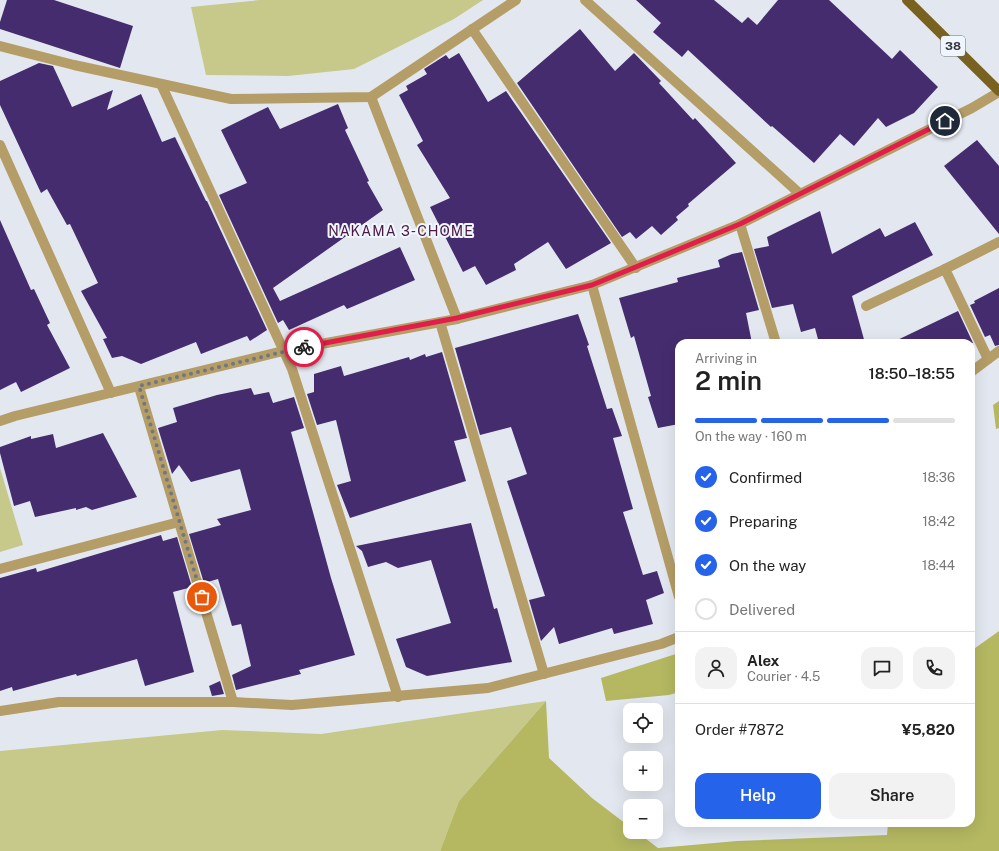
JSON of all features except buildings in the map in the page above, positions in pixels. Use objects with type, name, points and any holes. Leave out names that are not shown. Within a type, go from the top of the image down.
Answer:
[{"type":"main road","name":"38","points":[[907,0],[999,91]]},
{"type":"street","points":[[0,46],[74,65],[232,99],[371,96],[516,0]]},
{"type":"street","points":[[586,0],[799,193]]},
{"type":"street","points":[[472,29],[636,268]]},
{"type":"street","points":[[161,84],[294,377],[398,697]]},
{"type":"street","points":[[0,421],[15,416],[283,351],[440,322],[592,285],[740,224],[799,193],[972,108],[999,91]]},
{"type":"street","points":[[371,96],[457,318]]},
{"type":"street","points":[[0,145],[111,393]]},
{"type":"street","points":[[740,224],[775,339]]},
{"type":"street","points":[[866,306],[999,242]]},
{"type":"street","points":[[945,269],[988,359]]},
{"type":"street","points":[[592,285],[675,583]]},
{"type":"street","points":[[440,322],[544,674]]},
{"type":"street","points":[[975,369],[999,351]]},
{"type":"street","points":[[139,386],[233,702]]},
{"type":"street","points":[[0,569],[179,522]]},
{"type":"street","points":[[0,711],[59,702],[233,702],[292,705],[488,688],[661,644],[675,639]]},
{"type":"green space","points":[[260,0],[483,0],[454,19],[354,69],[288,76],[206,75],[191,7]]},
{"type":"green space","points":[[999,401],[999,428],[996,429],[993,405]]},
{"type":"green space","points":[[0,468],[23,545],[0,552]]},
{"type":"green space","points":[[999,631],[999,851],[440,851],[459,801],[546,701],[549,758],[592,798],[623,822],[623,839],[646,839],[658,848],[737,841],[887,835],[888,827],[975,827],[975,648]]},
{"type":"green space","points":[[675,654],[675,693],[606,701],[601,678]]},
{"type":"green space","points":[[546,701],[459,801],[440,851],[0,851],[0,751],[222,730],[321,734]]},
{"type":"way so far","points":[[202,597],[139,386],[304,347]]},
{"type":"district","name":"NAKAMA 3-CHOME","points":[[401,231]]},
{"type":"route","points":[[304,347],[457,318],[592,285],[740,224],[799,193],[945,121]]}]
